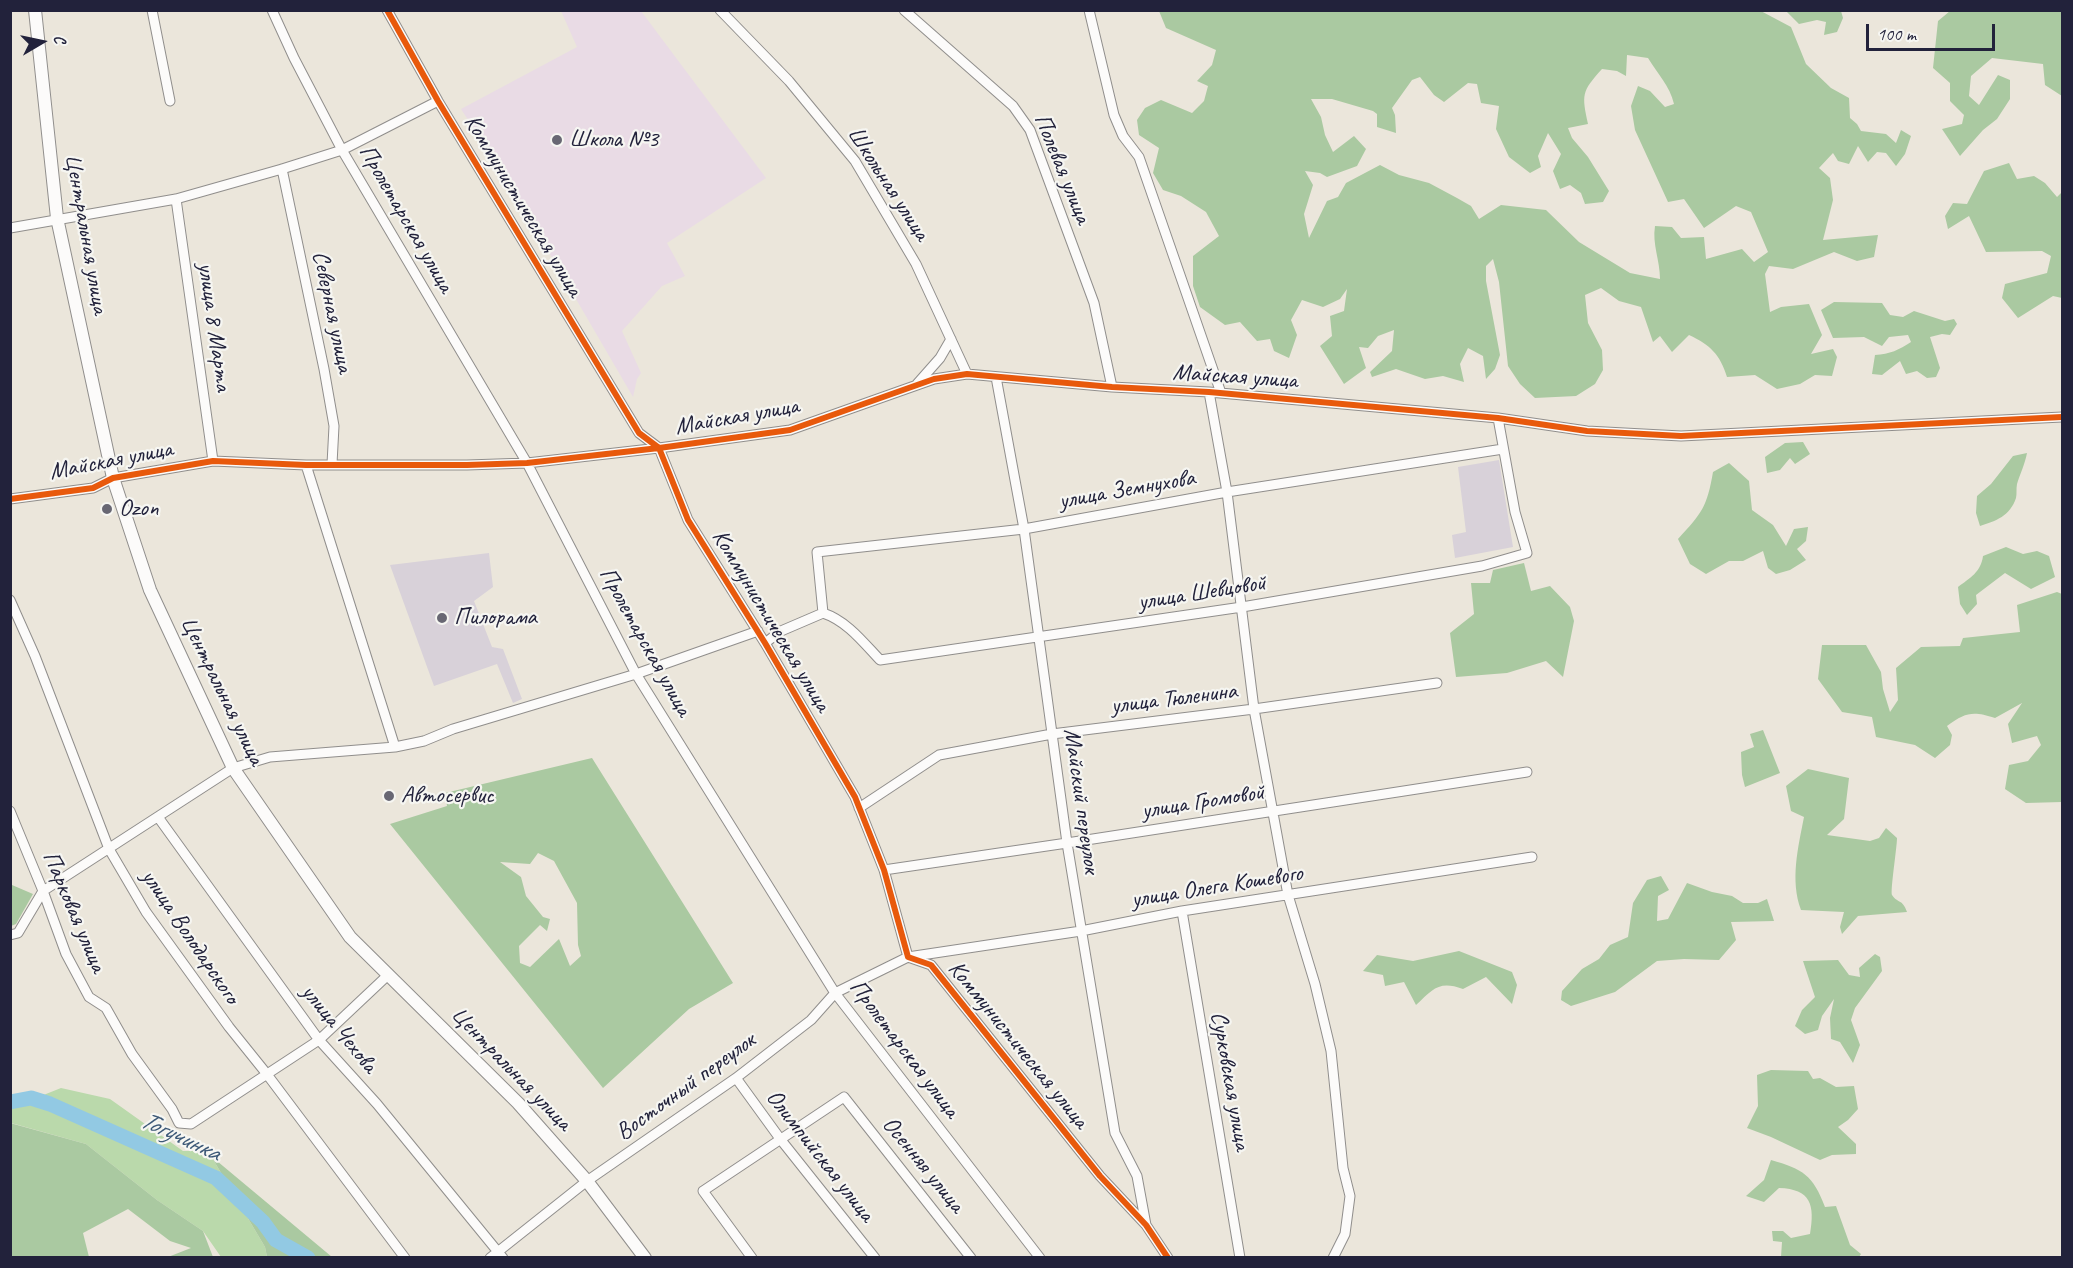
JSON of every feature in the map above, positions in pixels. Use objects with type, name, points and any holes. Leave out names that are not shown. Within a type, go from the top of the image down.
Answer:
[{"type":"main road","name":"Центральная улица","points":[[34,10],[57,218],[113,478],[150,590],[233,768],[350,937],[518,1103],[587,1181],[645,1257]]},
{"type":"street","points":[[152,10],[170,101]]},
{"type":"street","name":"Пролетарская улица","points":[[272,10],[342,150],[527,463],[636,674],[835,993],[1040,1257]]},
{"type":"street","name":"Коммунистическая улица","points":[[387,10],[438,101],[639,434],[659,448],[688,520],[758,631],[855,797],[884,870],[908,957],[931,965],[1100,1176],[1146,1225],[1168,1257]]},
{"type":"street","name":"Школьная улица","points":[[720,10],[789,81],[855,161],[916,264],[968,374]]},
{"type":"street","name":"Полевая улица","points":[[904,10],[1013,106],[1030,130],[1094,303],[1112,387]]},
{"type":"street","points":[[1089,10],[1114,115],[1123,136],[1139,157],[1221,393]]},
{"type":"street","points":[[10,228],[176,199],[282,170],[342,150],[438,101]]},
{"type":"street","name":"Северная улица","points":[[282,170],[334,426],[332,464]]},
{"type":"street","name":"улица 8 Марта","points":[[176,199],[213,461]]},
{"type":"street","points":[[915,386],[940,358],[951,339]]},
{"type":"street","name":"Майская улица","points":[[10,499],[93,488],[113,478],[213,461],[306,465],[467,465],[527,463],[659,448],[790,430],[934,379],[968,374],[1429,411],[1587,431],[1681,436],[2062,417]]},
{"type":"street","name":"Майский переулок","points":[[996,377],[1024,529],[1067,843],[1115,1133],[1137,1176],[1146,1225]]},
{"type":"street","points":[[1209,392],[1227,492],[1254,709],[1272,811],[1288,895],[1315,984],[1331,1051],[1343,1168],[1350,1196],[1345,1234],[1333,1257]]},
{"type":"street","points":[[1498,418],[1503,449]]},
{"type":"street","name":"улица Земнухова","points":[[823,613],[817,552],[1024,529],[1227,492],[1503,449]]},
{"type":"street","name":"улица Шевцовой","points":[[823,613],[836,617],[851,629],[880,660],[1242,607],[1482,566],[1527,553],[1515,512],[1503,449]]},
{"type":"street","points":[[306,465],[394,747]]},
{"type":"street","name":"улица Володарского","points":[[10,600],[35,656],[109,849],[146,912],[229,1027],[405,1257]]},
{"type":"street","points":[[765,643],[782,631],[823,613]]},
{"type":"street","points":[[10,935],[18,933],[44,891],[233,768],[270,757],[394,747],[424,741],[453,729],[636,674],[758,631]]},
{"type":"street","name":"улица Тюленина","points":[[859,808],[939,755],[1052,734],[1437,683]]},
{"type":"street","name":"улица Громовой","points":[[884,870],[1527,772]]},
{"type":"street","name":"Парковая улица","points":[[10,811],[44,891],[66,954],[89,997],[106,1008],[132,1054],[172,1109],[179,1123],[191,1124],[266,1073]]},
{"type":"street","name":"улица Чехова","points":[[158,817],[319,1040],[377,1104],[497,1255]]},
{"type":"street","name":"улица Олега Кошевого","points":[[908,957],[1081,931],[1182,911],[1532,857]]},
{"type":"street","name":"Сурковская улица","points":[[1182,911],[1240,1257]]},
{"type":"street","name":"Восточный переулок","points":[[497,1255],[587,1181],[736,1078],[811,1020],[835,993],[908,957]]},
{"type":"street","points":[[266,1073],[319,1040],[388,975]]},
{"type":"street","name":"Олимпийская улица","points":[[736,1078],[781,1140],[875,1257]]},
{"type":"street","name":"Осенняя улица","points":[[781,1140],[843,1097],[971,1257]]},
{"type":"street","points":[[752,1257],[703,1191],[781,1140]]},
{"type":"shaded area","points":[[561,11],[641,11],[766,178],[667,243],[685,276],[662,286],[622,331],[641,373],[637,379],[633,397],[505,177],[461,109],[577,47]]},
{"type":"shaded area","points":[[1499,460],[1513,547],[1455,558],[1452,535],[1466,532],[1458,467]]},
{"type":"shaded area","points":[[489,553],[493,587],[474,601],[492,647],[503,649],[522,699],[513,703],[497,664],[434,686],[390,565]]},
{"type":"green space","points":[[1759,10],[1791,27],[1806,64],[1831,88],[1849,98],[1850,118],[1861,131],[1886,134],[1896,143],[1901,130],[1911,136],[1905,154],[1896,166],[1886,153],[1877,152],[1868,162],[1858,146],[1849,164],[1838,161],[1833,153],[1819,168],[1830,178],[1833,200],[1823,240],[1878,235],[1874,257],[1857,261],[1834,252],[1793,269],[1769,266],[1765,274],[1770,312],[1781,307],[1809,304],[1822,335],[1811,354],[1833,349],[1837,357],[1832,376],[1815,375],[1800,384],[1777,389],[1755,375],[1727,377],[1721,362],[1713,351],[1689,335],[1672,352],[1660,336],[1653,342],[1641,307],[1619,301],[1601,288],[1585,295],[1588,323],[1602,350],[1603,370],[1595,384],[1576,396],[1535,398],[1520,384],[1508,366],[1499,282],[1493,259],[1486,266],[1486,281],[1500,355],[1495,369],[1486,379],[1483,356],[1468,348],[1460,364],[1464,382],[1443,376],[1425,379],[1396,369],[1372,377],[1370,372],[1392,351],[1394,330],[1378,336],[1368,348],[1359,347],[1366,368],[1344,384],[1320,346],[1332,336],[1330,316],[1344,311],[1347,289],[1340,299],[1323,307],[1302,300],[1291,320],[1297,335],[1289,358],[1274,351],[1270,339],[1257,341],[1240,322],[1225,325],[1200,307],[1193,286],[1193,256],[1219,236],[1206,212],[1181,196],[1163,190],[1153,173],[1159,148],[1139,135],[1137,120],[1145,108],[1161,100],[1192,113],[1204,101],[1208,86],[1197,81],[1212,65],[1216,50],[1166,28],[1159,11]],"holes":[[[1627,55],[1648,58],[1666,85],[1674,104],[1665,107],[1650,91],[1638,86],[1631,106],[1635,130],[1668,202],[1684,199],[1704,228],[1736,206],[1751,212],[1768,252],[1754,262],[1742,249],[1706,259],[1704,237],[1681,238],[1672,227],[1655,226],[1660,279],[1630,273],[1579,242],[1546,210],[1501,205],[1479,219],[1471,206],[1457,198],[1429,183],[1399,175],[1380,165],[1346,183],[1338,197],[1327,201],[1309,238],[1304,214],[1313,185],[1305,171],[1320,173],[1327,177],[1357,166],[1366,149],[1354,136],[1333,152],[1325,135],[1321,117],[1311,99],[1332,99],[1373,111],[1377,114],[1377,127],[1396,133],[1395,115],[1392,108],[1412,80],[1420,77],[1434,95],[1444,102],[1468,83],[1477,84],[1481,103],[1499,106],[1496,129],[1509,157],[1530,173],[1541,167],[1538,156],[1548,133],[1561,154],[1553,171],[1560,189],[1570,185],[1581,193],[1585,204],[1603,202],[1609,191],[1588,157],[1572,138],[1568,128],[1588,124],[1585,94],[1590,83],[1602,69],[1617,71],[1626,76]]]},
{"type":"green space","points":[[1786,11],[1841,11],[1843,18],[1837,32],[1824,35],[1826,22],[1817,20],[1799,24]]},
{"type":"green space","points":[[1950,11],[2062,11],[2062,96],[2045,85],[2043,64],[1992,58],[1971,76],[1969,96],[1979,105],[1998,75],[2010,80],[2010,99],[1997,119],[1983,130],[1960,156],[1942,129],[1962,124],[1964,115],[1950,101],[1950,83],[1933,68],[1938,21]]},
{"type":"green space","points":[[2009,163],[2017,179],[2034,176],[2045,183],[2057,197],[2062,192],[2062,298],[2053,296],[2018,318],[2002,298],[2005,284],[2047,273],[2051,256],[2042,251],[1986,252],[1969,216],[1948,229],[1945,216],[1953,203],[1967,204],[1984,171]]},
{"type":"green space","points":[[1834,302],[1882,303],[1890,315],[1903,317],[1914,311],[1945,321],[1954,319],[1957,324],[1950,335],[1930,337],[1940,368],[1936,377],[1927,378],[1917,371],[1906,374],[1900,361],[1882,375],[1872,374],[1875,355],[1890,353],[1907,345],[1911,342],[1908,335],[1889,337],[1882,346],[1864,337],[1833,338],[1821,310]]},
{"type":"green space","points":[[1803,442],[1810,454],[1795,464],[1790,458],[1780,470],[1767,473],[1765,457],[1785,443]]},
{"type":"green space","points":[[2027,453],[2017,484],[2016,496],[2010,509],[2002,517],[1980,526],[1976,513],[1977,496],[1991,484],[2013,456]]},
{"type":"green space","points":[[1729,463],[1749,481],[1752,510],[1773,525],[1786,546],[1794,529],[1808,527],[1806,541],[1797,549],[1806,560],[1790,570],[1776,574],[1768,568],[1763,551],[1743,561],[1729,561],[1706,574],[1690,564],[1678,539],[1706,502],[1713,472]]},
{"type":"green space","points":[[2006,547],[2023,554],[2037,551],[2049,556],[2055,577],[2031,589],[2005,573],[1976,595],[1977,604],[1967,615],[1960,604],[1958,587],[1977,570],[1983,556]]},
{"type":"green space","points":[[1524,563],[1531,591],[1550,586],[1570,607],[1574,621],[1563,677],[1546,661],[1507,673],[1456,677],[1450,633],[1474,614],[1471,583],[1490,583],[1493,570]]},
{"type":"green space","points":[[2057,592],[2062,594],[2062,802],[2026,803],[2005,789],[2009,765],[2028,761],[2041,745],[2037,736],[2012,743],[2008,724],[2022,703],[1995,718],[1970,714],[1954,721],[1947,726],[1952,735],[1950,745],[1935,758],[1915,745],[1876,737],[1872,717],[1842,712],[1818,679],[1822,645],[1866,645],[1881,672],[1890,712],[1898,700],[1896,668],[1921,647],[1960,646],[1963,638],[2020,632],[2017,605]]},
{"type":"green space","points":[[1763,730],[1780,773],[1745,787],[1741,752],[1754,747],[1750,734]]},
{"type":"green space","points":[[592,758],[733,983],[689,1009],[603,1088],[390,824],[447,806],[445,793]],"holes":[[[538,853],[554,861],[577,903],[578,945],[581,956],[570,966],[559,939],[530,967],[520,963],[519,946],[540,925],[547,931],[550,919],[543,917],[526,896],[521,877],[500,862],[530,864]]]},
{"type":"green space","points":[[1808,769],[1849,778],[1844,819],[1827,835],[1870,841],[1879,838],[1886,828],[1897,838],[1892,895],[1902,903],[1907,912],[1858,916],[1842,934],[1840,927],[1844,912],[1801,910],[1796,876],[1804,817],[1791,811],[1786,786]]},
{"type":"green space","points":[[1661,876],[1669,890],[1658,896],[1657,921],[1668,919],[1687,883],[1732,896],[1743,903],[1758,903],[1767,899],[1774,921],[1731,922],[1736,940],[1719,960],[1657,961],[1615,992],[1571,1006],[1561,1000],[1562,991],[1582,969],[1599,959],[1610,945],[1628,937],[1633,903],[1647,880]]},
{"type":"green space","points":[[10,882],[33,894],[16,924],[11,926]]},
{"type":"green space","points":[[1459,951],[1512,972],[1517,985],[1512,1004],[1486,977],[1463,989],[1448,985],[1437,988],[1416,1005],[1404,982],[1385,986],[1383,975],[1363,971],[1377,955],[1413,961]]},
{"type":"green space","points":[[1875,954],[1880,957],[1882,971],[1855,1008],[1851,1020],[1860,1045],[1853,1063],[1840,1042],[1831,1039],[1830,1018],[1834,999],[1822,1016],[1818,1030],[1805,1034],[1795,1026],[1802,1010],[1815,997],[1803,961],[1838,960],[1849,975],[1860,977],[1859,968]]},
{"type":"green space","points":[[1771,1070],[1808,1071],[1813,1079],[1820,1078],[1836,1087],[1854,1086],[1858,1109],[1838,1127],[1856,1144],[1856,1154],[1832,1155],[1820,1160],[1747,1128],[1758,1106],[1757,1075]]},
{"type":"green space","points":[[61,1088],[110,1099],[183,1151],[197,1151],[211,1156],[265,1247],[267,1257],[221,1257],[203,1231],[157,1200],[86,1144],[11,1123],[11,1108]]},
{"type":"green space","points":[[10,1123],[86,1144],[157,1200],[203,1231],[213,1257],[168,1257],[191,1248],[170,1241],[128,1209],[83,1233],[89,1257],[11,1257]]},
{"type":"green space","points":[[211,1156],[332,1257],[267,1257],[265,1247]]},
{"type":"green space","points":[[1771,1160],[1799,1170],[1816,1187],[1825,1207],[1836,1206],[1850,1245],[1861,1254],[1859,1257],[1781,1257],[1782,1242],[1773,1241],[1772,1231],[1783,1231],[1791,1238],[1810,1234],[1812,1215],[1811,1207],[1804,1195],[1790,1189],[1779,1188],[1764,1202],[1746,1196],[1764,1180]]},
{"type":"waterway","name":"Тогучинка","points":[[10,1102],[31,1098],[50,1104],[216,1178],[263,1222],[276,1240],[308,1258]]},
{"type":"cycle path","points":[[387,10],[438,101],[639,433],[659,448],[688,520],[765,643],[855,797],[884,870],[908,957],[931,965],[1100,1176],[1146,1225],[1168,1258]]},
{"type":"cycle path","points":[[10,499],[93,488],[113,478],[213,461],[306,465],[467,465],[527,463],[659,448],[790,430],[934,379],[967,374],[1112,387],[1209,392],[1498,418],[1587,431],[1681,436],[2062,417]]},
{"type":"place","name":"Школа №3","points":[[557,140]]},
{"type":"place","name":"Ozon","points":[[107,509]]},
{"type":"place","name":"Пилорама","points":[[442,618]]},
{"type":"place","name":"Автосервис","points":[[389,796]]}]
